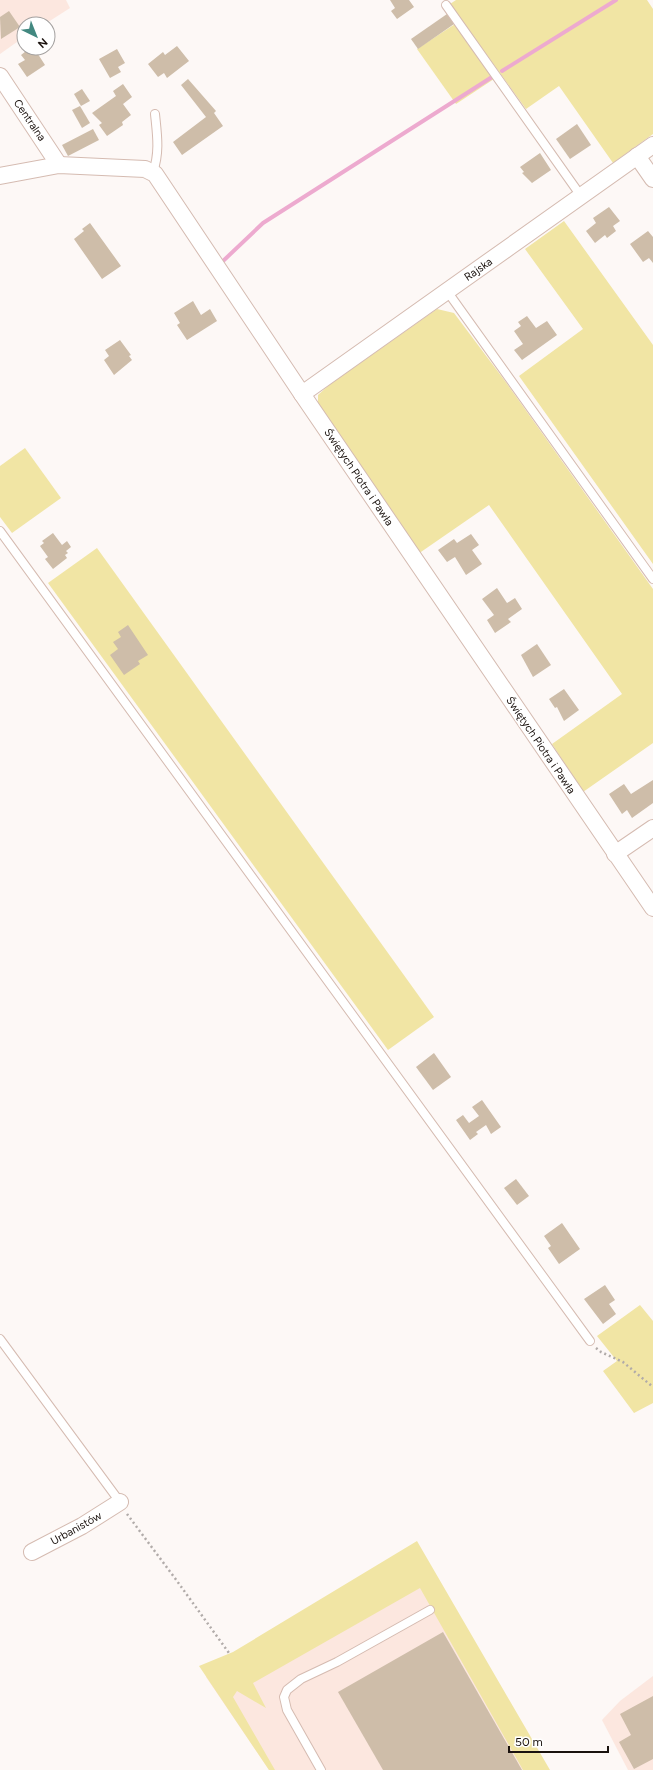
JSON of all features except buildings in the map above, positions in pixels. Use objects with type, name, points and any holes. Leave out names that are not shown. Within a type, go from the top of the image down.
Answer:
[{"type":"street","name":"Centralna","points":[[0,76],[59,165]]},
{"type":"street","name":"Rajska","points":[[302,394],[653,145]]},
{"type":"street","points":[[637,156],[653,179]]},
{"type":"street","points":[[0,176],[59,165],[145,169],[152,172]]},
{"type":"street","name":"Świętych Piotra i Pawła","points":[[152,172],[159,178],[302,394],[653,908]]},
{"type":"street","points":[[615,854],[653,828]]},
{"type":"street","name":"Urbanistów","points":[[32,1552],[82,1526],[120,1502]]},
{"type":"lane","points":[[446,5],[581,196]]},
{"type":"lane","points":[[152,172],[157,161],[158,149],[155,114]]},
{"type":"lane","points":[[447,291],[653,579]]},
{"type":"lane","points":[[0,531],[590,1341]]},
{"type":"lane","points":[[0,1339],[120,1502]]},
{"type":"lane","points":[[321,1770],[287,1710],[284,1697],[287,1690],[295,1683],[337,1662],[430,1610]]},
{"type":"path","points":[[590,1341],[601,1352],[623,1362],[653,1387]]},
{"type":"path","points":[[120,1502],[121,1506],[177,1580],[229,1653]]},
{"type":"shaded area","points":[[0,0],[66,0],[70,8],[56,17],[16,16],[16,43],[0,54]]},
{"type":"shaded area","points":[[456,0],[647,0],[653,9],[653,134],[613,163],[559,86],[526,109],[450,4]]},
{"type":"shaded area","points":[[455,24],[494,79],[456,104],[417,49]]},
{"type":"shaded area","points":[[564,221],[653,345],[653,564],[519,376],[583,329],[525,249]]},
{"type":"shaded area","points":[[437,309],[454,313],[505,381],[653,589],[653,743],[583,792],[552,744],[622,694],[489,505],[418,554],[318,407],[318,395],[329,385]]},
{"type":"shaded area","points":[[25,448],[61,498],[12,533],[0,517],[0,466]]},
{"type":"shaded area","points":[[97,548],[434,1017],[388,1050],[48,583]]},
{"type":"shaded area","points":[[640,1305],[653,1321],[653,1403],[634,1413],[603,1371],[617,1361],[597,1336]]},
{"type":"shaded area","points":[[417,1541],[550,1770],[523,1770],[420,1588],[253,1683],[266,1708],[237,1691],[233,1697],[275,1770],[269,1770],[199,1666],[233,1652]]},
{"type":"shaded area","points":[[430,1570],[546,1770],[269,1770],[206,1677]]},
{"type":"shaded area","points":[[653,1676],[653,1770],[628,1770],[602,1720],[620,1701]]},
{"type":"waterway","points":[[502,71],[616,0]]},
{"type":"waterway","points":[[222,262],[263,223],[492,77]]}]
